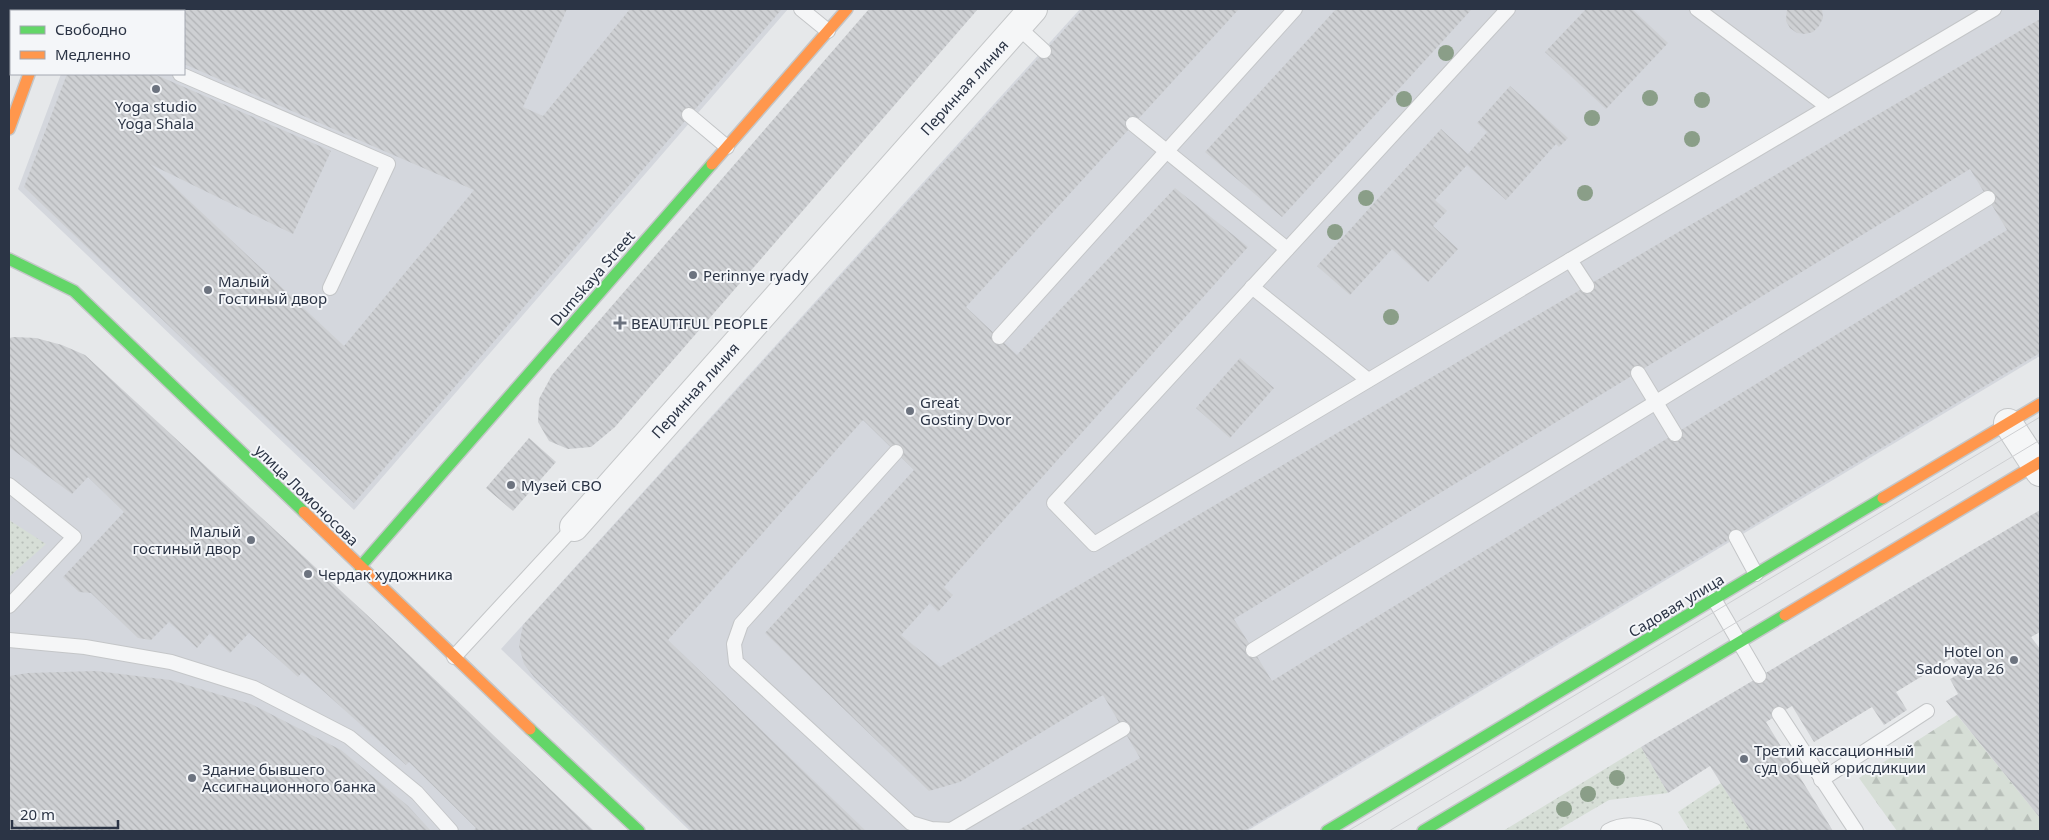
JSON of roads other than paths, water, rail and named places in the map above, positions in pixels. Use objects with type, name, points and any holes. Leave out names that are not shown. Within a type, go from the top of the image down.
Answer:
[{"type":"street","name":"Dumskaya Street","points":[[360,567],[847,9]]},
{"type":"street","name":"Перинная линия","points":[[574,527],[1025,18]]},
{"type":"street","points":[[9,129],[30,75]]},
{"type":"street","name":"улица Ломоносова","points":[[9,259],[74,291],[454,657],[639,831]]},
{"type":"street","name":"Садовая улица","points":[[1332,830],[2040,404]]},
{"type":"street","points":[[1423,831],[2038,466],[2008,423]]},
{"type":"lane","points":[[801,9],[828,31]]},
{"type":"lane","points":[[999,338],[1295,9]]},
{"type":"lane","points":[[1508,9],[1054,503],[1094,544],[1994,9]]},
{"type":"lane","points":[[1697,9],[1828,107]]},
{"type":"lane","points":[[1025,18],[1044,51]]},
{"type":"lane","points":[[182,75],[388,164],[330,288]]},
{"type":"lane","points":[[689,115],[727,147]]},
{"type":"lane","points":[[1133,124],[1287,249]]},
{"type":"lane","points":[[1253,650],[1988,198]]},
{"type":"lane","points":[[1570,260],[1587,286]]},
{"type":"lane","points":[[1252,287],[1368,380]]},
{"type":"lane","points":[[1638,373],[1675,434]]},
{"type":"lane","points":[[896,452],[741,624],[734,644],[736,662],[912,823],[931,830],[951,830],[1123,729]]},
{"type":"lane","points":[[9,485],[74,537],[9,606]]},
{"type":"lane","name":"Перинная линия","points":[[454,657],[574,527]]},
{"type":"lane","points":[[1736,537],[1756,574]]},
{"type":"lane","points":[[1714,599],[1759,676]]},
{"type":"lane","points":[[9,640],[85,647],[171,662],[254,688],[349,737],[417,793],[451,831]]},
{"type":"lane","points":[[1821,780],[1927,711]]},
{"type":"lane","points":[[1779,714],[1856,831]]},
{"type":"lane","points":[[1608,831],[1622,826],[1636,826],[1655,831]]},
{"type":"tram line","points":[[1348,831],[2040,417]]},
{"type":"tram line","points":[[1389,831],[2040,440]]},
{"type":"place","name":"Yoga studio Yoga Shala","points":[[156,89]]},
{"type":"place","name":"Perinnye ryady","points":[[693,275]]},
{"type":"place","name":"Малый Гостиный двор","points":[[208,290]]},
{"type":"place","name":"BEAUTIFUL PEOPLE","points":[[620,323]]},
{"type":"place","name":"Great Gostiny Dvor","points":[[910,411]]},
{"type":"place","name":"Музей СВО","points":[[511,485]]},
{"type":"place","name":"Малый гостиный двор","points":[[251,540]]},
{"type":"place","name":"Чердак художника","points":[[308,574]]},
{"type":"place","name":"Hotel on Sadovaya 26","points":[[2014,660]]},
{"type":"place","name":"Третий кассационный суд общей юрисдикции","points":[[1744,759]]},
{"type":"place","name":"Здание бывшего Ассигнационного банка","points":[[192,778]]}]
